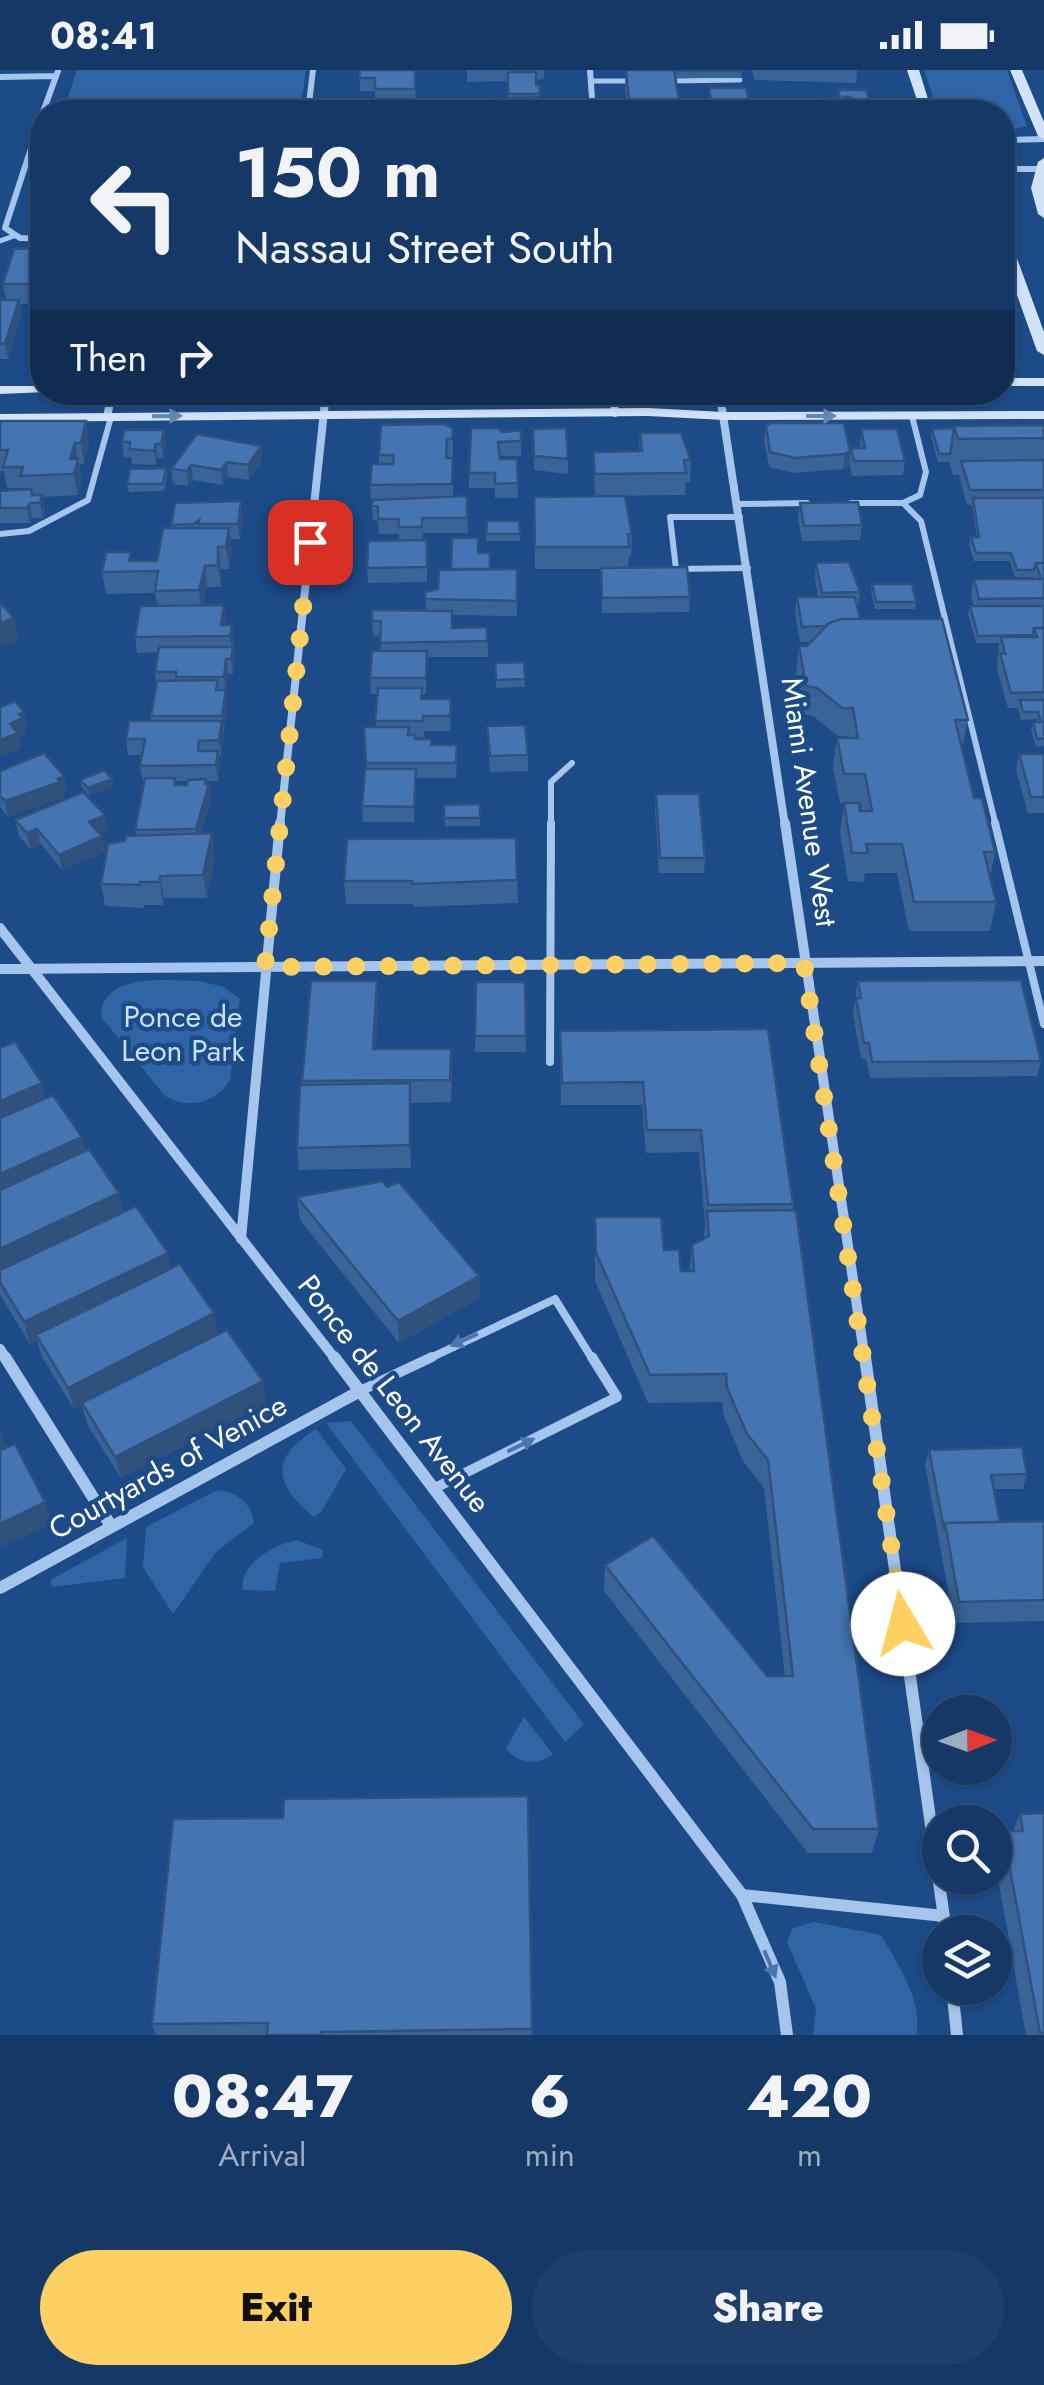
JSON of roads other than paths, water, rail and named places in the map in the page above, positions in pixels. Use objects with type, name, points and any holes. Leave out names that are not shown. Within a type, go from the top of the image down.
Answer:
[{"type":"street","points":[[309,100],[313,70]]},
{"type":"street","points":[[590,70],[592,100]]},
{"type":"street","points":[[913,70],[924,100]]},
{"type":"street","points":[[1015,139],[1044,138],[1016,70]]},
{"type":"street","points":[[0,77],[57,73],[48,100]]},
{"type":"street","points":[[30,151],[5,224],[14,236],[30,238]]},
{"type":"street","points":[[1015,168],[1043,167],[1038,196],[1044,214]]},
{"type":"street","points":[[1015,270],[1044,351]]},
{"type":"street","points":[[1015,382],[1044,382]]},
{"type":"street","points":[[0,390],[30,390]]},
{"type":"street","points":[[109,417],[110,405]]},
{"type":"street","points":[[241,1240],[265,967],[325,405]]},
{"type":"street","points":[[615,405],[615,412]]},
{"type":"street","name":"Miami Avenue West","points":[[722,405],[944,1915]]},
{"type":"street","points":[[0,418],[615,412],[724,416],[1044,415]]},
{"type":"street","name":"Ponce de Leon Avenue","points":[[0,928],[360,1391],[742,1895],[785,1999],[790,2019],[788,2035]]},
{"type":"street","points":[[0,969],[1044,961]]},
{"type":"street","points":[[0,1349],[111,1526]]},
{"type":"street","name":"Courtyards of Venice","points":[[0,1588],[360,1391]]},
{"type":"street","points":[[742,1895],[934,1915]]},
{"type":"street","points":[[954,2005],[957,2035]]},
{"type":"lane","points":[[591,81],[635,80]]},
{"type":"lane","points":[[652,80],[740,80]]},
{"type":"lane","points":[[0,240],[14,236]]},
{"type":"lane","points":[[844,504],[903,503],[920,495],[926,479],[912,416]]},
{"type":"lane","points":[[0,534],[29,530],[88,500],[109,417]]},
{"type":"lane","points":[[903,503],[921,521],[1044,1024]]},
{"type":"lane","points":[[748,568],[676,569],[670,517],[824,504]]},
{"type":"lane","points":[[550,1062],[551,782],[572,763]]},
{"type":"lane","points":[[360,1391],[555,1299],[618,1397],[434,1489]]},
{"type":"park label","name":"Ponce de Leon Park","points":[[183,1034]]}]
